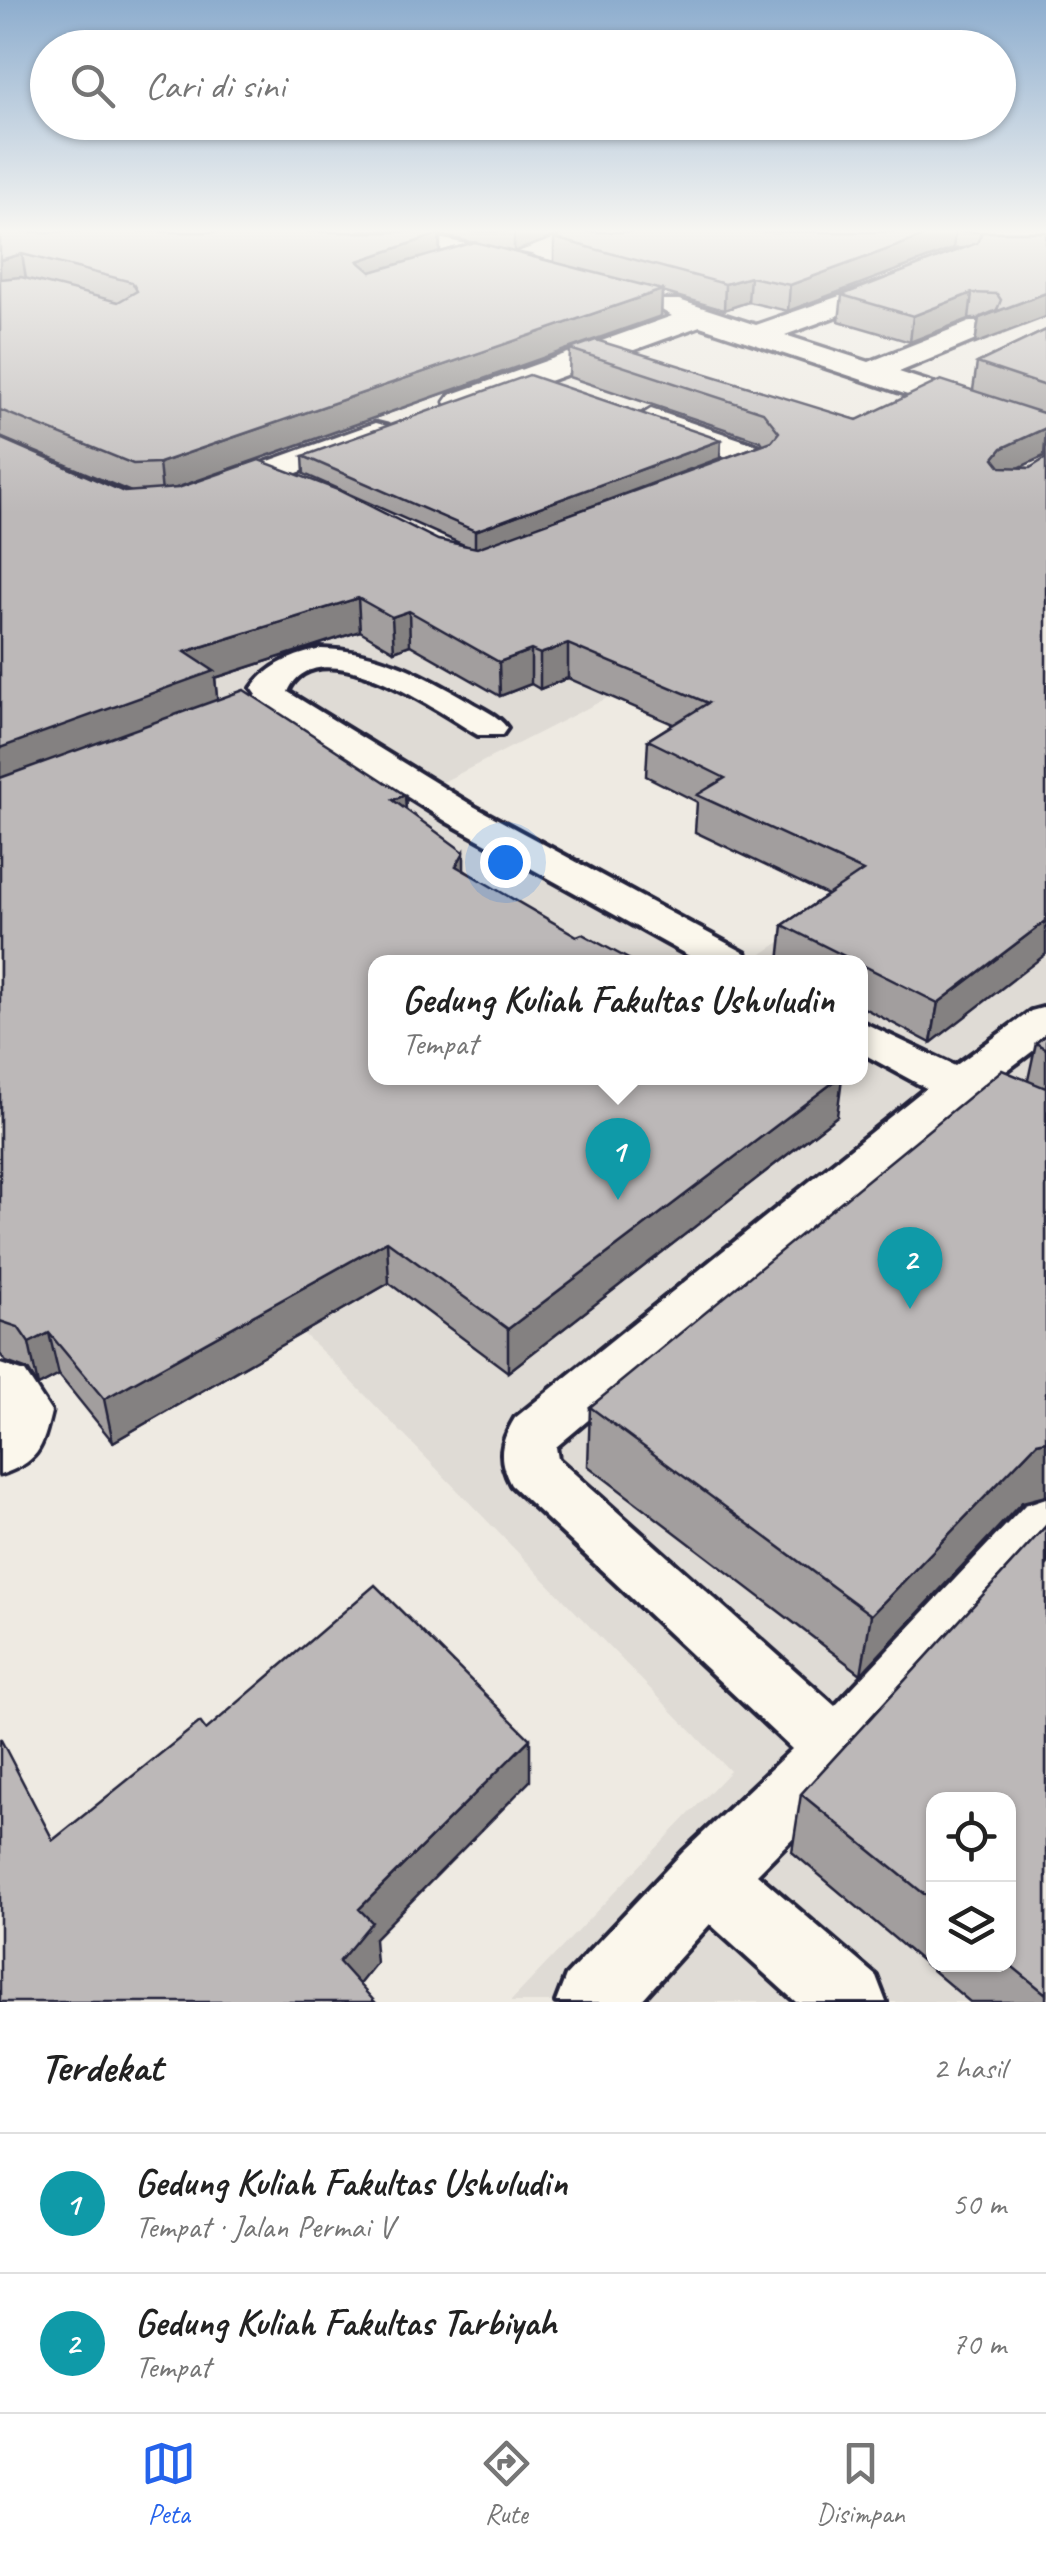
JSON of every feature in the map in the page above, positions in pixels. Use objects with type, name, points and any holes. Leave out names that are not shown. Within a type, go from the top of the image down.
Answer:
[{"type":"street","points":[[440,410],[676,325]]},
{"type":"street","points":[[729,325],[875,370],[1046,430]]},
{"type":"street","points":[[757,335],[786,325]]},
{"type":"street","points":[[875,370],[980,328]]},
{"type":"street","points":[[529,378],[584,396]]},
{"type":"street","points":[[620,408],[756,456],[750,464],[675,492]]},
{"type":"street","points":[[183,503],[405,422]]},
{"type":"street","points":[[264,474],[318,496]]},
{"type":"street","points":[[0,1391],[16,1412],[10,1438],[0,1446]]},
{"type":"lane","points":[[490,728],[368,660],[338,656],[306,663],[280,674],[269,688],[276,699],[462,815],[717,955]]},
{"type":"lane","points":[[184,734],[276,699]]},
{"type":"lane","points":[[837,1749],[530,1470],[528,1445],[535,1433],[956,1087],[1046,1020]]},
{"type":"lane","points":[[868,1038],[1046,1133]]},
{"type":"lane","points":[[592,2002],[707,1876],[837,1749],[1046,1522]]},
{"type":"lane","points":[[707,1876],[850,2002]]},
{"type":"shaded area","points":[[0,565],[473,581],[656,673],[437,785],[750,955],[368,955],[368,1085],[868,1085],[868,955],[760,955],[954,825],[1046,867],[1046,2002],[510,2002],[730,1771],[333,1362],[106,1145]]},
{"type":"building","points":[[0,325],[559,325],[159,463],[133,464],[0,410]]},
{"type":"building","points":[[1046,330],[1046,386],[977,363]]},
{"type":"building","points":[[596,340],[857,420],[941,380],[1046,414],[1046,428],[1002,448],[994,458],[1001,467],[1030,468],[1046,458],[1046,921],[938,1003],[868,968],[868,955],[843,955],[783,925],[863,871],[697,795],[725,778],[648,740],[708,703],[568,644],[540,654],[531,650],[499,662],[409,611],[392,617],[358,598],[185,652],[214,671],[0,748],[0,438],[124,492],[178,488],[259,460],[338,490],[438,540],[477,548],[772,441],[779,432],[763,412],[570,349]]},
{"type":"building","points":[[529,375],[721,440],[475,531],[303,456]]},
{"type":"building","points":[[244,690],[405,795],[393,800],[464,852],[456,866],[577,936],[582,934],[621,955],[368,955],[368,1085],[830,1085],[508,1329],[387,1241],[104,1399],[49,1333],[29,1343],[18,1327],[0,1321],[0,778]]},
{"type":"building","points":[[1046,1034],[1046,1049],[1036,1043]]},
{"type":"building","points":[[1002,1070],[1046,1088],[1046,1441],[1037,1443],[871,1615],[590,1407]]},
{"type":"building","points":[[1046,1526],[1046,1994],[1016,1970],[1016,1792],[926,1792],[926,1896],[801,1794]]},
{"type":"building","points":[[375,1585],[530,1739],[359,1909],[372,1922],[339,1962],[375,2002],[0,2002],[0,1738],[53,1840],[200,1722],[206,1730]]},
{"type":"place","name":"Gedung Kuliah Fakultas Ushuludin","points":[[618,1200]]},
{"type":"place","name":"Gedung Kuliah Fakultas Tarbiyah","points":[[910,1309]]}]
